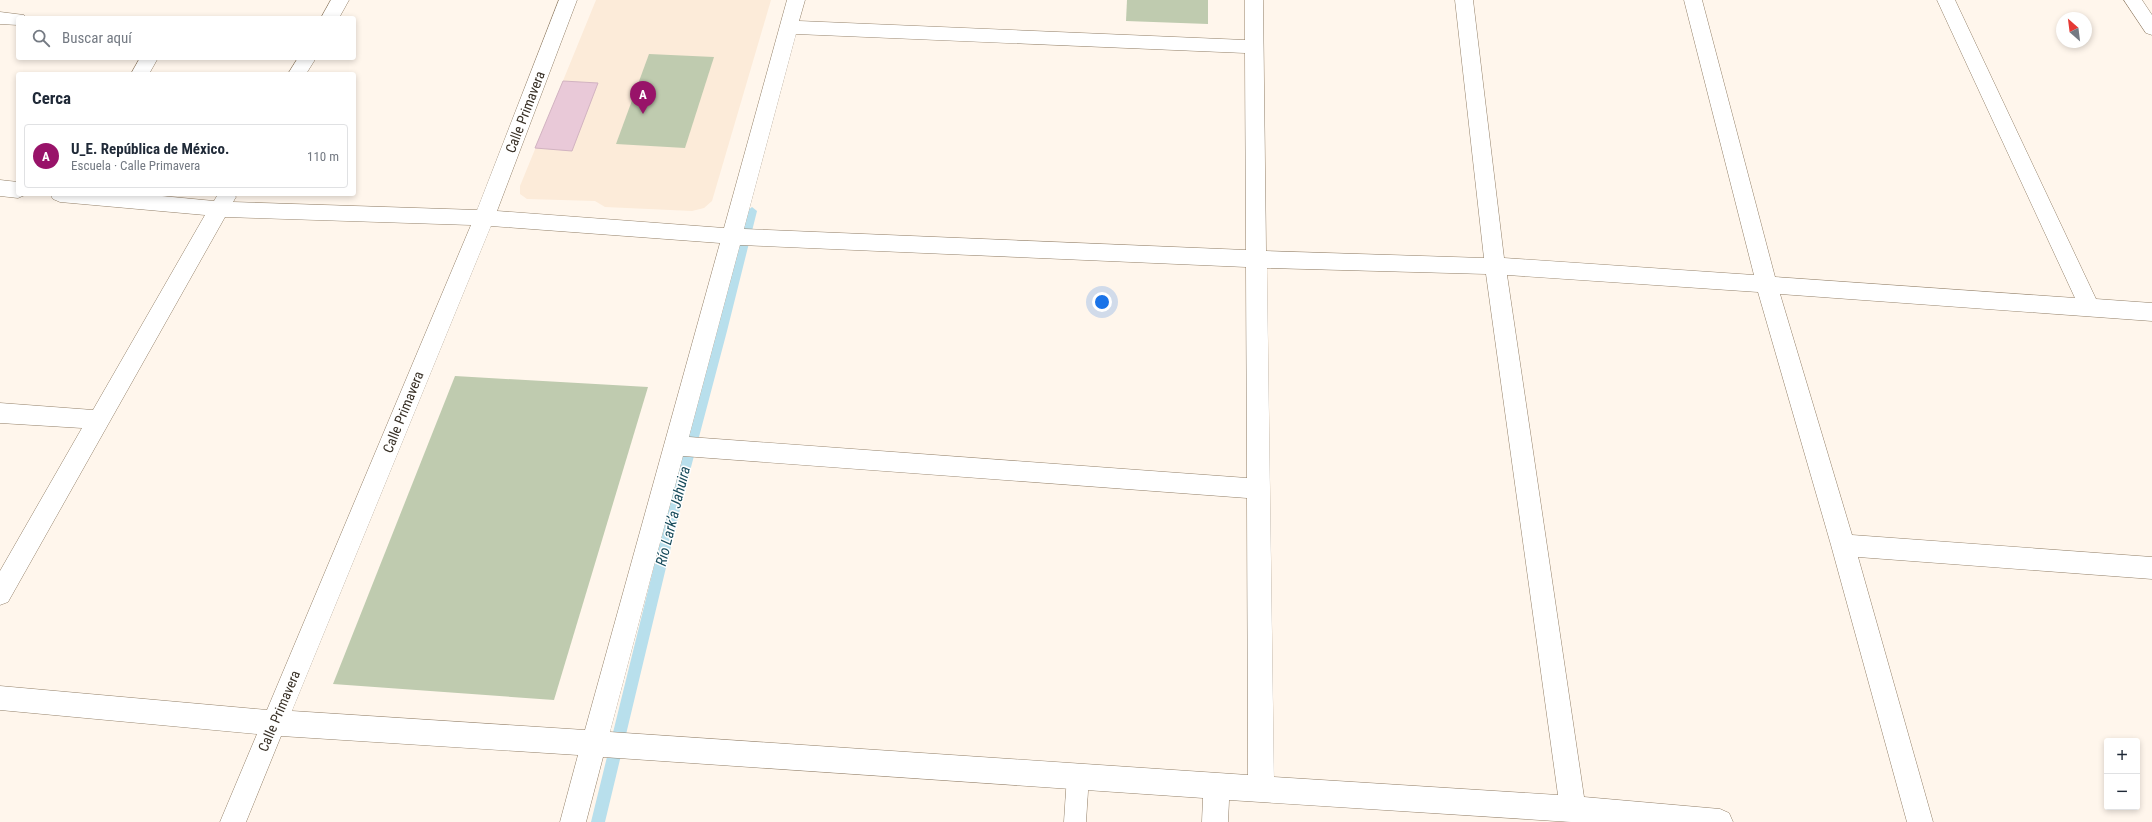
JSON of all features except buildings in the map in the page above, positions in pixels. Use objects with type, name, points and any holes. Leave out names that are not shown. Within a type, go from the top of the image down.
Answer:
[{"type":"street","points":[[331,16],[340,0]]},
{"type":"street","name":"Calle Primavera","points":[[233,822],[484,218],[568,0]]},
{"type":"street","points":[[573,822],[733,237],[796,0]]},
{"type":"street","points":[[1254,0],[1253,47],[1261,789]]},
{"type":"street","points":[[1464,0],[1495,266],[1573,809]]},
{"type":"street","points":[[1693,0],[1766,283],[1843,545],[1920,822]]},
{"type":"street","points":[[1946,0],[2090,308]]},
{"type":"street","points":[[2133,0],[2152,29]]},
{"type":"street","points":[[0,18],[16,19]]},
{"type":"street","points":[[789,27],[1253,47]]},
{"type":"street","points":[[141,72],[149,60]]},
{"type":"street","points":[[298,72],[306,60]]},
{"type":"street","points":[[0,188],[16,190]]},
{"type":"street","points":[[110,196],[224,201],[484,218],[733,237],[1255,259],[1495,266],[1766,283],[2152,312]]},
{"type":"street","points":[[0,594],[224,201]]},
{"type":"street","points":[[0,413],[99,420]]},
{"type":"street","points":[[676,446],[1258,489]]},
{"type":"street","points":[[1843,545],[2152,568]]},
{"type":"street","points":[[0,698],[275,723],[595,745],[1078,775],[1216,786],[1573,809],[1720,822]]},
{"type":"street","points":[[1215,822],[1216,786]]},
{"type":"lane","points":[[1075,822],[1078,775]]},
{"type":"shaded area","points":[[596,0],[771,0],[712,201],[704,208],[692,211],[605,207],[595,201],[527,199],[520,194],[520,186]]},
{"type":"green space","points":[[1127,0],[1208,0],[1208,24],[1126,21]]},
{"type":"green space","points":[[649,54],[714,57],[685,148],[616,144]]},
{"type":"green space","points":[[455,376],[648,387],[554,700],[333,684]]},
{"type":"waterway","name":"Río Lark’a Jahuira","points":[[598,822],[675,505],[722,331],[752,211]]},
{"type":"place","name":"U_E. República de México.","points":[[643,114]]}]
